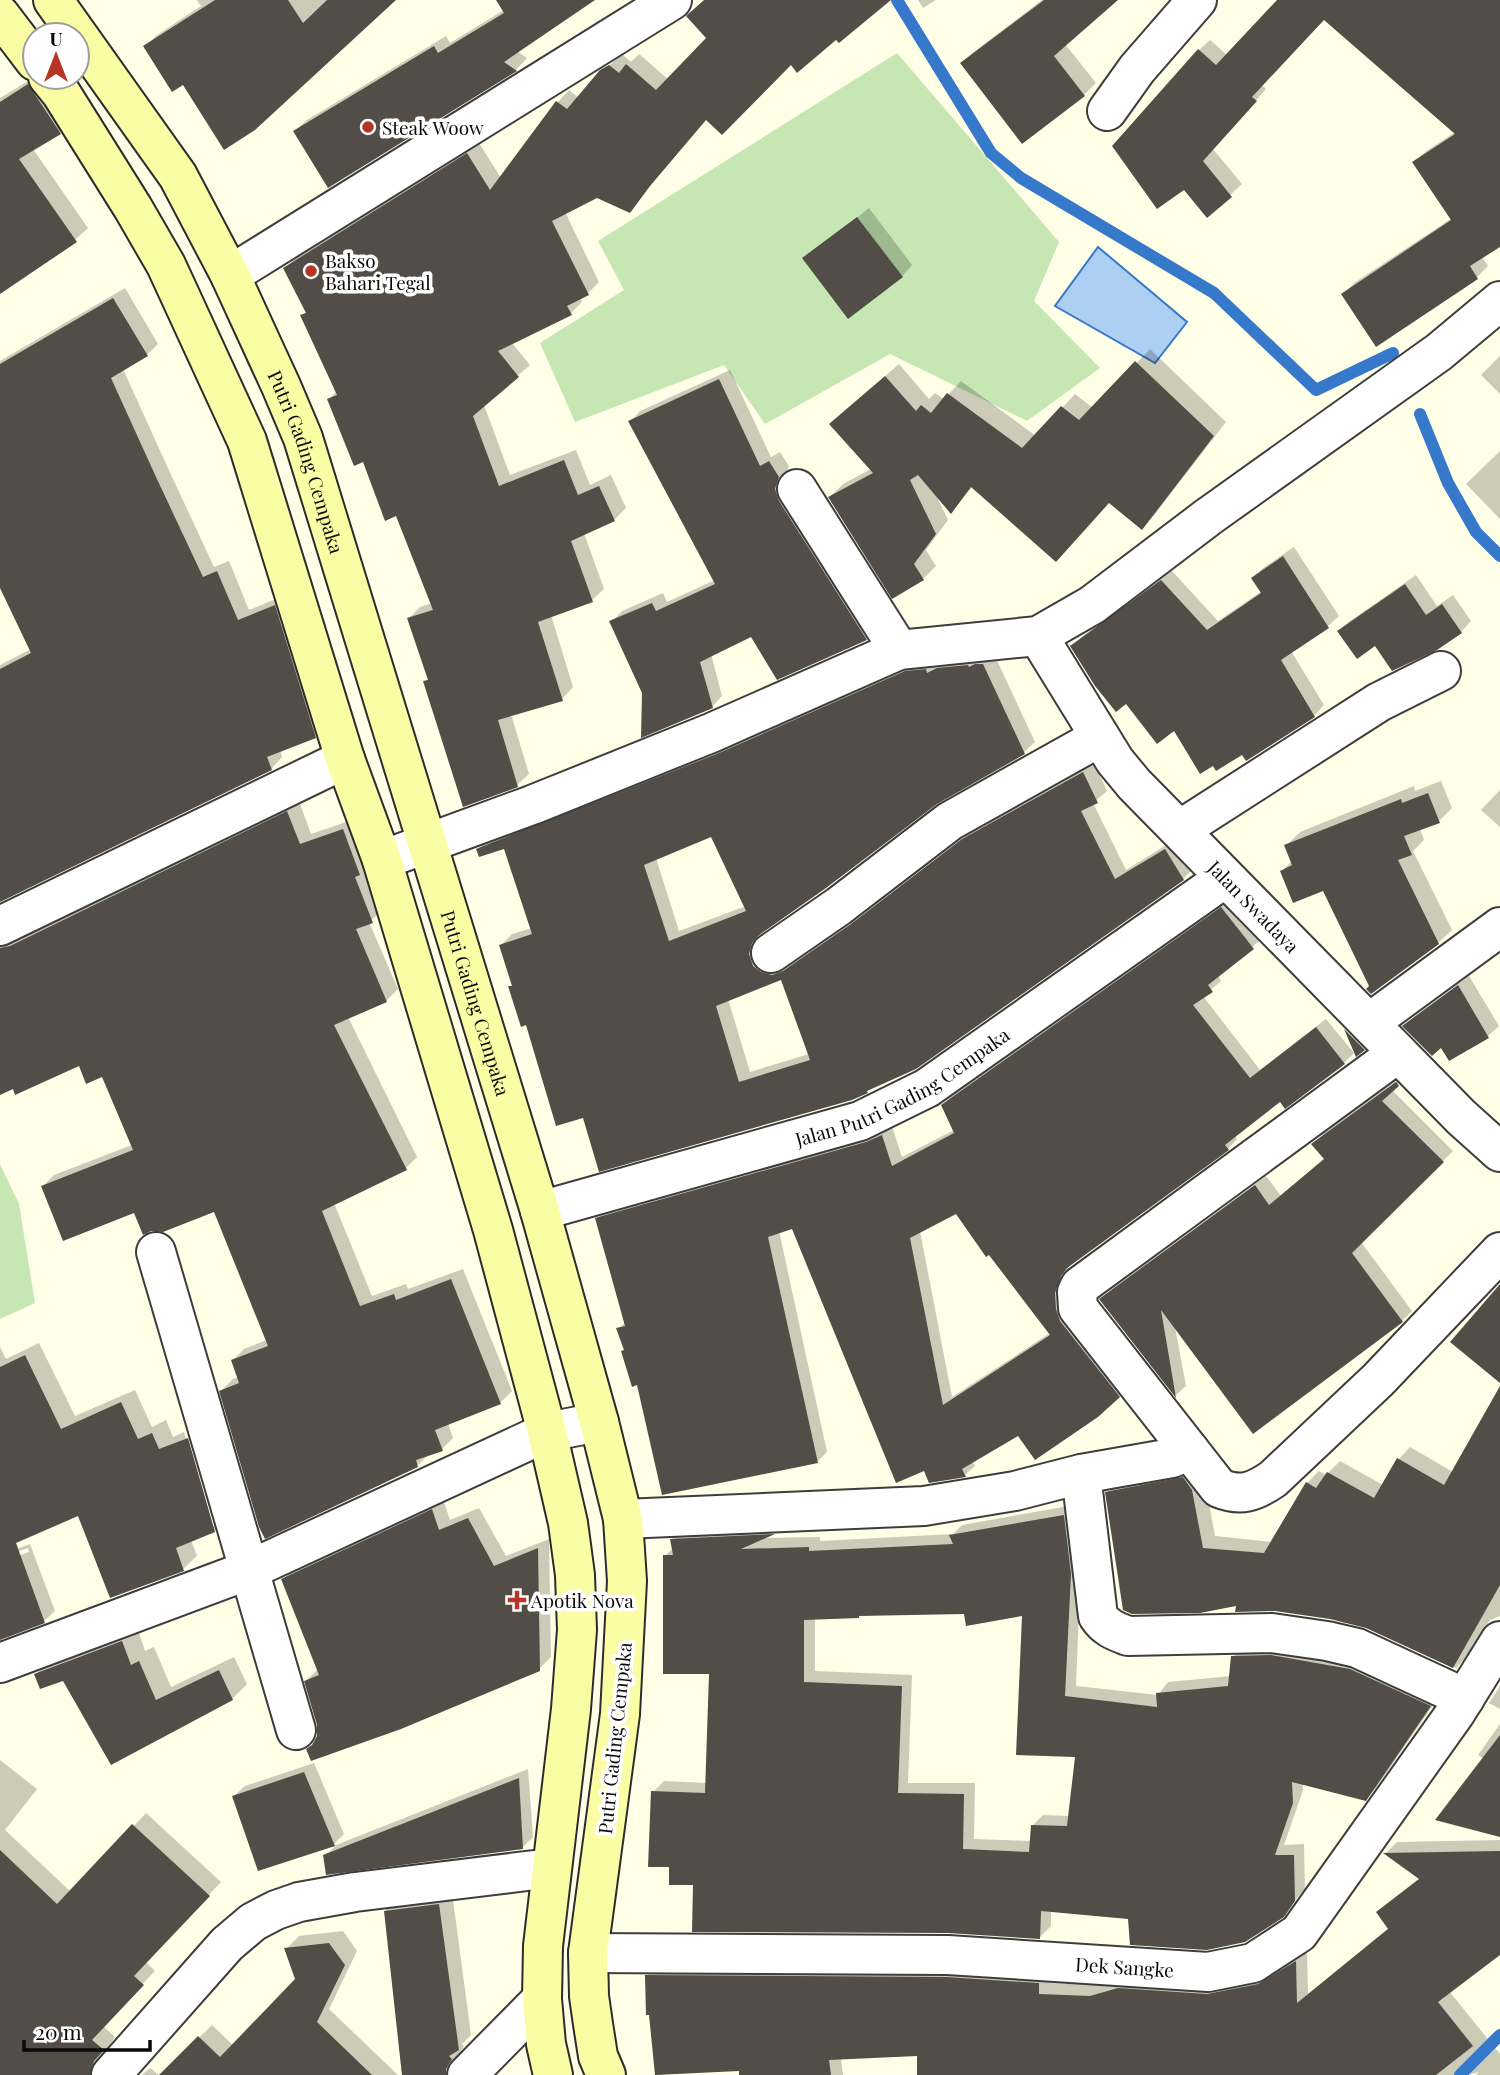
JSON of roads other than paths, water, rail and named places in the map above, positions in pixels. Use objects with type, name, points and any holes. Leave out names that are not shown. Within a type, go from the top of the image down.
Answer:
[{"type":"street","name":"Putri Gading Cempaka","points":[[53,0],[178,176],[230,275],[303,438],[540,1211],[599,1422],[623,1519],[627,1581],[621,1702],[589,1954],[589,1996],[598,2056],[606,2075]]},
{"type":"street","points":[[230,275],[672,0]]},
{"type":"street","points":[[1107,111],[1137,69],[1197,0]]},
{"type":"street","points":[[59,91],[166,265],[242,430],[345,759],[383,860],[493,1230],[547,1432],[568,1523],[575,1574],[577,1630],[571,1709],[543,1946],[542,1999],[546,2044],[553,2075]]},
{"type":"street","points":[[383,860],[711,733],[899,650],[1038,636],[1092,605],[1208,517],[1439,352],[1500,301]]},
{"type":"street","points":[[797,489],[899,650]]},
{"type":"street","name":"Jalan Swadaya","points":[[1038,636],[1115,761],[1134,784],[1461,1117],[1500,1152]]},
{"type":"street","points":[[1181,829],[1379,702],[1441,671]]},
{"type":"street","points":[[771,953],[839,906],[950,821],[1100,737]]},
{"type":"street","points":[[4,914],[345,759]]},
{"type":"street","name":"Jalan Putri Gading Cempaka","points":[[540,1211],[860,1121],[902,1102],[938,1080],[1226,878]]},
{"type":"street","points":[[1369,1023],[1500,927]]},
{"type":"street","points":[[1398,1053],[1080,1286],[1077,1292],[1078,1308],[1219,1488],[1240,1494],[1255,1491],[1273,1479],[1378,1380],[1500,1252]]},
{"type":"street","points":[[156,1252],[296,1730]]},
{"type":"street","points":[[0,1663],[249,1570],[547,1432],[599,1422]]},
{"type":"street","points":[[623,1519],[924,1506],[1015,1491],[1081,1474],[1172,1458],[1190,1451]]},
{"type":"street","points":[[1081,1474],[1098,1616],[1103,1625],[1113,1631],[1128,1636],[1272,1633],[1327,1641],[1357,1648],[1465,1698]]},
{"type":"street","name":"Dek Sangke","points":[[589,1954],[948,1955],[1208,1972],[1253,1962],[1300,1933],[1465,1698],[1500,1641]]},
{"type":"street","points":[[111,2075],[227,1944],[253,1922],[276,1910],[299,1902],[355,1892],[551,1868]]},
{"type":"street","points":[[467,2075],[542,1999]]},
{"type":"water","points":[[1098,247],[1187,322],[1155,363],[1055,306]]},
{"type":"waterway","points":[[897,0],[991,153],[1021,178],[1214,293],[1316,390],[1393,353]]},
{"type":"waterway","points":[[1420,414],[1448,483],[1476,532],[1500,556]]},
{"type":"waterway","points":[[1460,2075],[1500,2035]]},
{"type":"place","name":"Steak Woow","points":[[368,127]]},
{"type":"place","name":"Bakso Bahari Tegal","points":[[311,271]]},
{"type":"place","name":"Apotik Nova","points":[[517,1600]]}]
